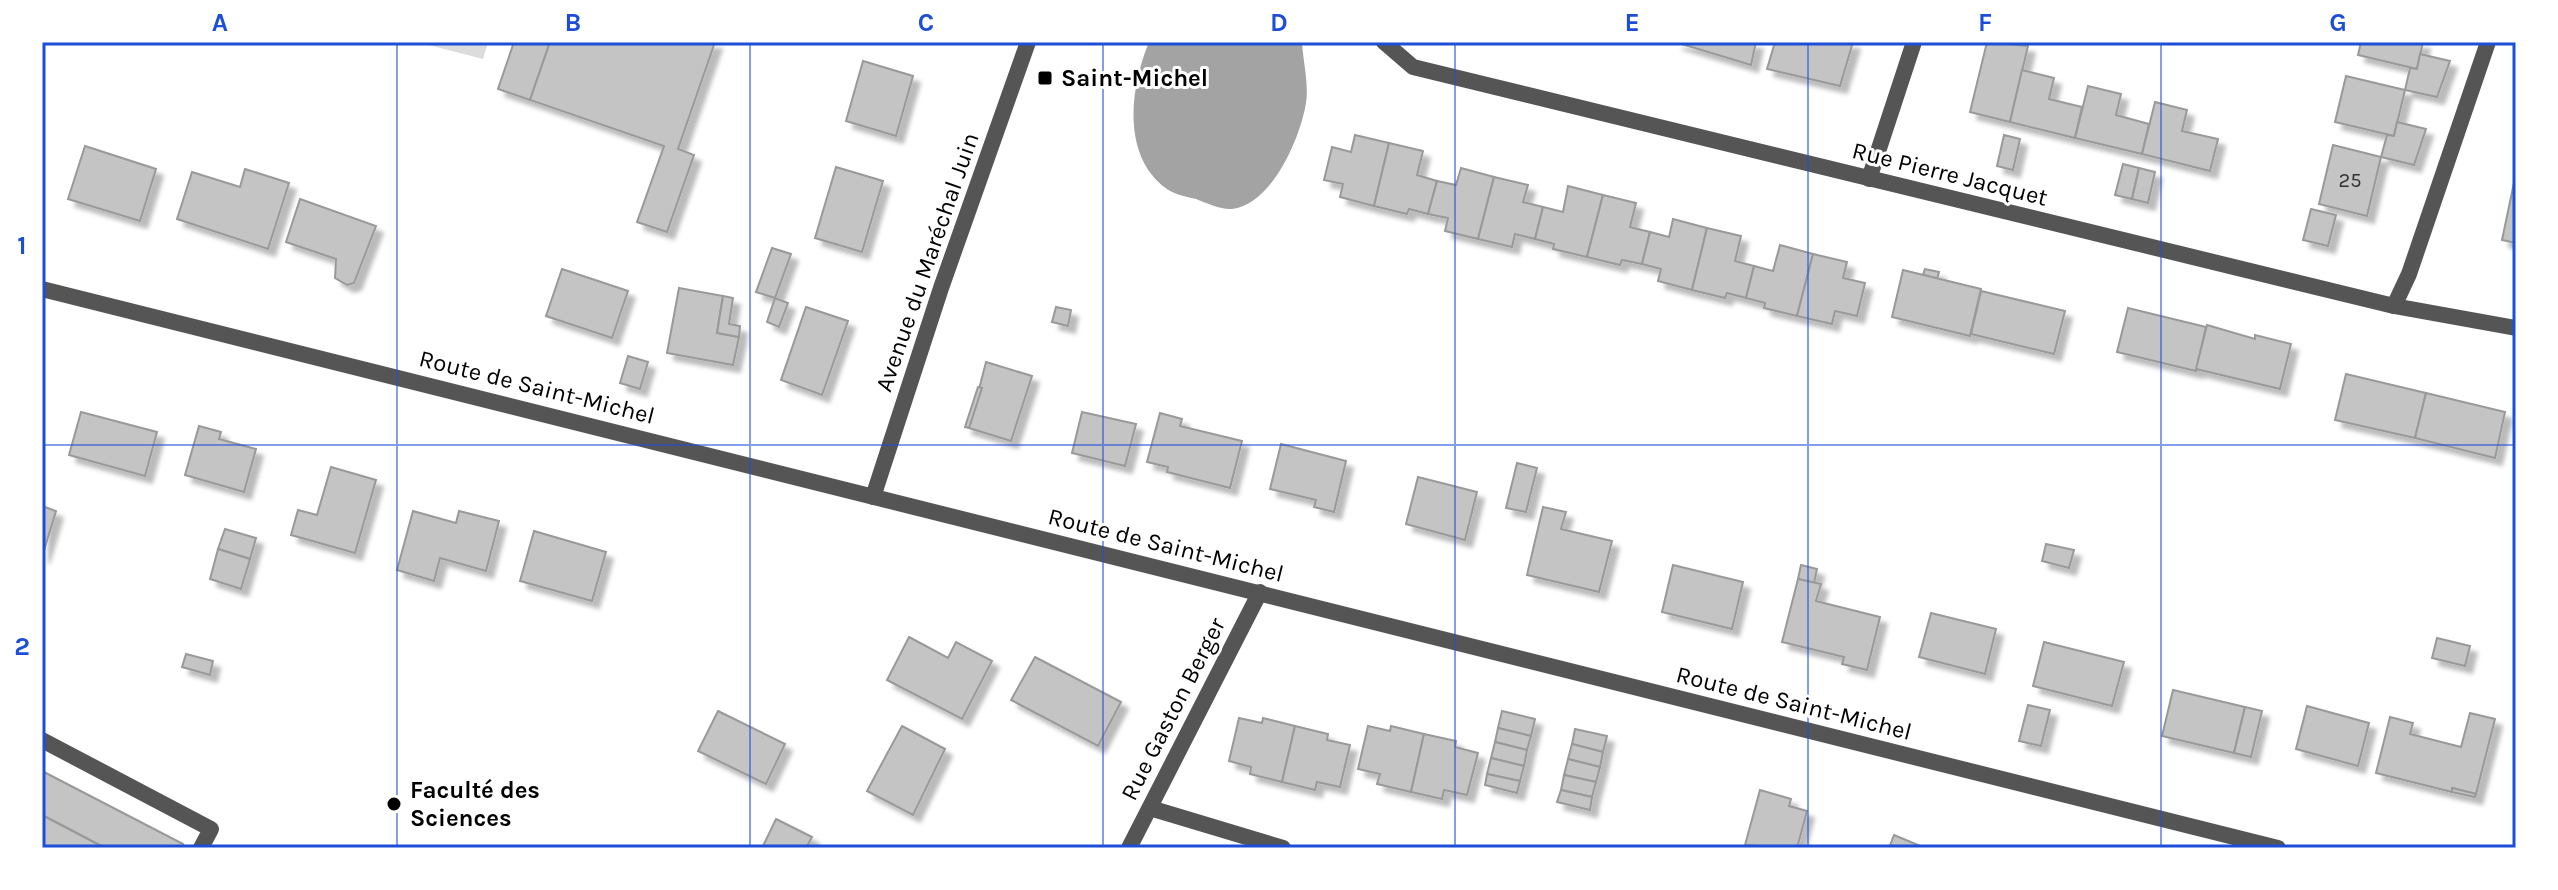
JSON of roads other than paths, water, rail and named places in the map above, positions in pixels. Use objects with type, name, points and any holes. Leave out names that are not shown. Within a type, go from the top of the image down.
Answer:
[{"type":"street","name":"Avenue du Maréchal Juin","points":[[873,497],[941,288],[1028,42]]},
{"type":"street","name":"Rue Pierre Jacquet","points":[[1384,42],[1413,67],[2394,306],[2516,328]]},
{"type":"street","points":[[1869,179],[1914,42]]},
{"type":"street","points":[[2394,306],[2409,274],[2488,42]]},
{"type":"street","name":"Route de Saint-Michel","points":[[42,289],[2278,848]]},
{"type":"street","name":"Rue Gaston Berger","points":[[1129,848],[1260,592]]},
{"type":"street","points":[[42,740],[211,829],[201,848]]},
{"type":"street","points":[[1150,808],[1283,848]]},
{"type":"place","name":"Saint-Michel","points":[[1045,78]]},
{"type":"place","name":"Faculté des Sciences","points":[[394,804]]}]
